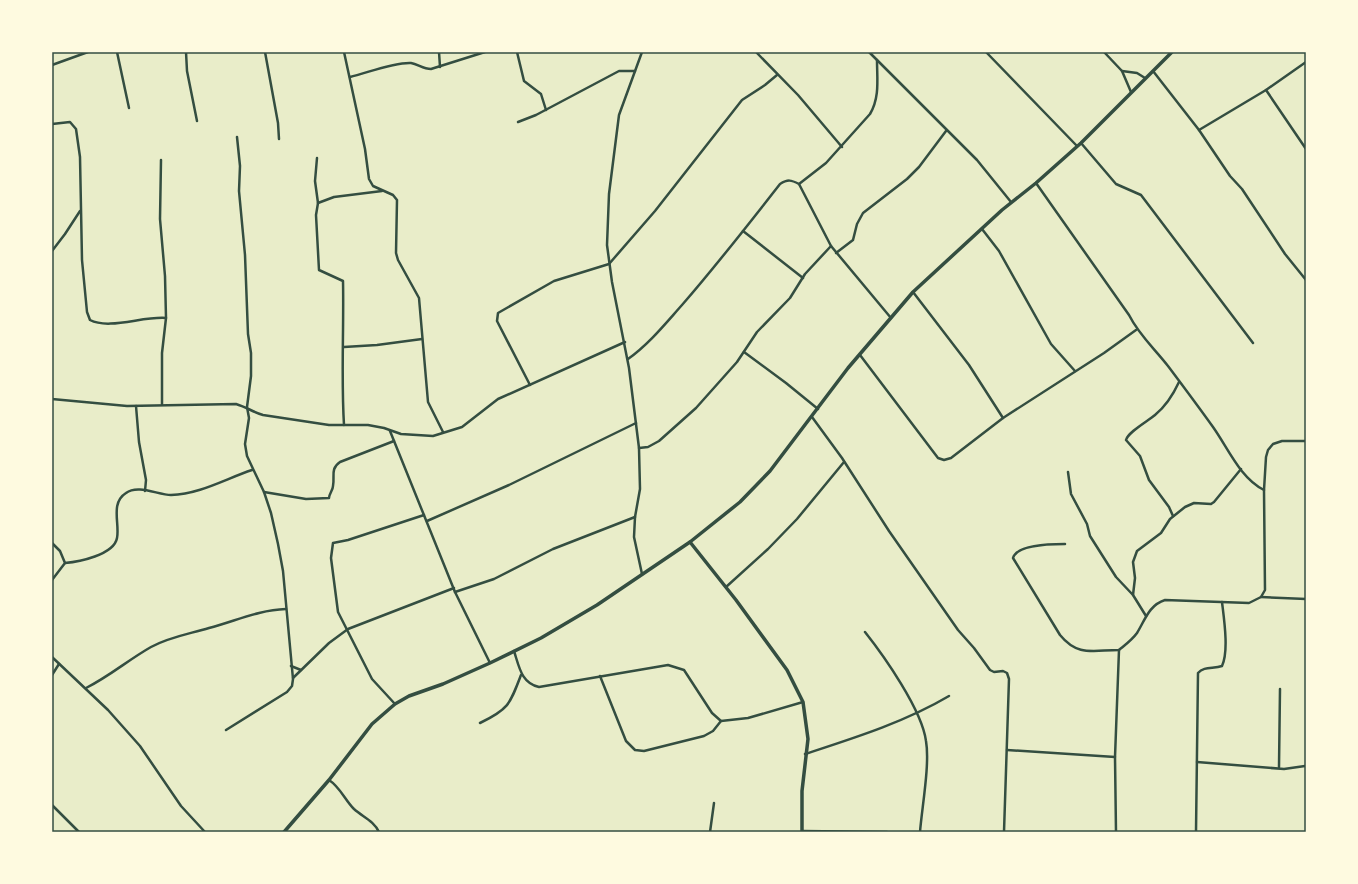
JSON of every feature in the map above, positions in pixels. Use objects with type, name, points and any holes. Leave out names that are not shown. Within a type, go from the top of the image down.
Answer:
[{"type":"street","points":[[52,65],[88,52]]},
{"type":"street","points":[[117,52],[129,108]]},
{"type":"street","points":[[186,52],[187,71],[197,121]]},
{"type":"street","points":[[265,52],[278,123],[279,139]]},
{"type":"street","points":[[344,52],[365,149],[368,179],[373,186],[393,195],[396,200],[396,253],[398,260],[419,298],[428,402],[443,432]]},
{"type":"street","points":[[439,52],[440,67]]},
{"type":"street","points":[[350,77],[403,63],[416,64],[423,69],[431,69],[485,52]]},
{"type":"street","points":[[517,52],[524,81],[541,94],[546,110]]},
{"type":"street","points":[[642,52],[625,97],[616,137],[608,221],[609,264],[628,359],[639,448],[640,489],[635,517],[635,549],[642,574]]},
{"type":"street","points":[[756,52],[798,95],[842,147]]},
{"type":"street","points":[[870,52],[946,131],[977,160],[1011,202]]},
{"type":"street","points":[[986,52],[1077,146]]},
{"type":"street","points":[[1104,52],[1122,71],[1131,92]]},
{"type":"street","points":[[284,832],[329,780],[372,724],[395,704],[409,696],[443,684],[490,663],[541,638],[597,605],[690,542],[756,487],[860,355],[913,292],[1011,202],[1036,183],[1081,143],[1172,52]]},
{"type":"street","points":[[798,184],[826,163],[842,147],[870,114],[875,105],[877,96],[877,60]]},
{"type":"street","points":[[1199,130],[1266,90],[1306,62]]},
{"type":"street","points":[[518,122],[546,110],[619,71],[635,71]]},
{"type":"street","points":[[1122,71],[1137,73],[1145,78]]},
{"type":"street","points":[[1152,71],[1199,130],[1230,176],[1242,189],[1285,254],[1306,280]]},
{"type":"street","points":[[530,385],[497,321],[498,313],[554,281],[609,264],[655,211],[742,100],[777,75]]},
{"type":"street","points":[[1266,90],[1306,149]]},
{"type":"street","points":[[52,124],[70,122],[76,129],[80,157],[82,260],[87,312],[90,320],[95,323],[108,323],[156,317],[166,318]]},
{"type":"street","points":[[836,253],[853,240],[857,224],[863,213],[907,179],[919,167],[946,131]]},
{"type":"street","points":[[226,730],[287,692],[292,686],[293,679],[278,544],[271,513],[264,492],[252,470],[245,444],[249,418],[248,407],[251,376],[251,353],[248,334],[237,137]]},
{"type":"street","points":[[1081,143],[1116,184],[1141,195],[1253,343]]},
{"type":"street","points":[[317,158],[315,181],[318,202],[316,215],[319,270],[324,274],[340,278],[343,281],[344,347],[342,397],[344,425]]},
{"type":"street","points":[[161,160],[160,219],[165,276],[166,318],[162,353],[162,404]]},
{"type":"street","points":[[628,359],[641,350],[658,332],[708,274],[780,184],[786,180],[792,180],[798,184],[830,246],[891,319]]},
{"type":"street","points":[[1036,183],[1129,315],[1136,330],[1167,365],[1212,426],[1241,469],[1254,484],[1264,490]]},
{"type":"street","points":[[318,202],[334,197],[383,190]]},
{"type":"street","points":[[52,251],[80,210]]},
{"type":"street","points":[[982,229],[999,251],[1052,344],[1075,371]]},
{"type":"street","points":[[743,231],[803,278]]},
{"type":"street","points":[[639,448],[648,447],[659,441],[681,424],[737,362],[757,332],[794,294],[803,278],[830,246]]},
{"type":"street","points":[[913,292],[969,365],[1003,418]]},
{"type":"street","points":[[860,355],[938,458],[944,460],[951,458],[1003,418],[1136,330]]},
{"type":"street","points":[[344,347],[377,345],[422,339]]},
{"type":"street","points":[[52,399],[136,406],[223,403],[248,407],[255,413],[263,415],[329,425],[368,425],[400,434],[433,436],[462,427],[498,399],[625,342]]},
{"type":"street","points":[[744,352],[786,382],[818,409]]},
{"type":"street","points":[[1172,516],[1169,508],[1149,480],[1140,456],[1126,440],[1130,433],[1163,408],[1171,398],[1179,382]]},
{"type":"street","points":[[136,406],[139,442],[146,480],[145,491]]},
{"type":"street","points":[[812,416],[889,531],[958,630],[974,648],[990,670],[994,672],[1003,671],[1007,673],[1009,679],[1004,832]]},
{"type":"street","points":[[427,521],[509,485],[636,423]]},
{"type":"street","points":[[390,430],[455,592],[490,663]]},
{"type":"street","points":[[264,492],[306,498],[328,498],[333,487],[333,473],[335,466],[340,462],[394,441]]},
{"type":"street","points":[[1261,597],[1265,590],[1264,490],[1266,457],[1268,450],[1273,444],[1282,441],[1306,441]]},
{"type":"street","points":[[726,588],[787,529],[844,462]]},
{"type":"street","points":[[1133,595],[1135,556],[1137,551],[1161,533],[1172,516],[1194,503],[1211,504],[1241,469]]},
{"type":"street","points":[[52,580],[65,563],[78,562],[91,558],[115,544],[118,532],[116,512],[120,500],[124,494],[129,491],[145,491],[169,495],[198,492],[223,480],[252,470]]},
{"type":"street","points":[[1068,472],[1071,494],[1087,524],[1090,536],[1116,577],[1133,595],[1146,616]]},
{"type":"street","points":[[395,704],[372,679],[359,657],[348,629],[338,612],[331,558],[333,543],[424,515]]},
{"type":"street","points":[[455,592],[494,579],[553,549],[635,517]]},
{"type":"street","points":[[690,542],[787,670],[803,702],[808,739],[804,754],[802,831],[887,832]]},
{"type":"street","points":[[52,543],[60,551],[65,563]]},
{"type":"street","points":[[1065,544],[1033,547],[1014,554],[1014,561],[1060,635],[1069,646],[1079,651],[1119,650],[1136,634],[1146,616],[1157,603],[1165,600],[1249,603],[1261,597],[1306,599]]},
{"type":"street","points":[[293,679],[328,643],[348,629],[454,588]]},
{"type":"street","points":[[1196,832],[1198,673],[1207,668],[1222,666],[1224,661],[1225,634],[1222,602]]},
{"type":"street","points":[[86,688],[107,678],[152,647],[174,637],[209,629],[261,611],[286,609]]},
{"type":"street","points":[[864,632],[880,651],[924,727],[927,753],[920,832]]},
{"type":"street","points":[[1116,832],[1115,757],[1119,650]]},
{"type":"street","points":[[514,651],[521,675],[533,686],[539,687],[668,665],[677,667],[684,670],[712,713],[721,721]]},
{"type":"street","points":[[52,657],[86,688],[140,746],[181,806],[205,832]]},
{"type":"street","points":[[52,675],[59,664]]},
{"type":"street","points":[[291,666],[301,670]]},
{"type":"street","points":[[480,723],[499,714],[507,707],[521,675]]},
{"type":"street","points":[[600,676],[626,741],[635,750],[644,751],[704,736],[713,731],[721,721],[748,718],[803,702]]},
{"type":"street","points":[[1279,767],[1280,689]]},
{"type":"street","points":[[804,754],[845,741],[917,713],[949,696]]},
{"type":"street","points":[[1007,750],[1115,757]]},
{"type":"street","points":[[1197,762],[1279,767],[1284,769],[1305,766]]},
{"type":"street","points":[[329,780],[343,794],[352,807],[376,825],[379,832]]},
{"type":"street","points":[[710,832],[714,803]]},
{"type":"street","points":[[52,805],[79,832]]}]
